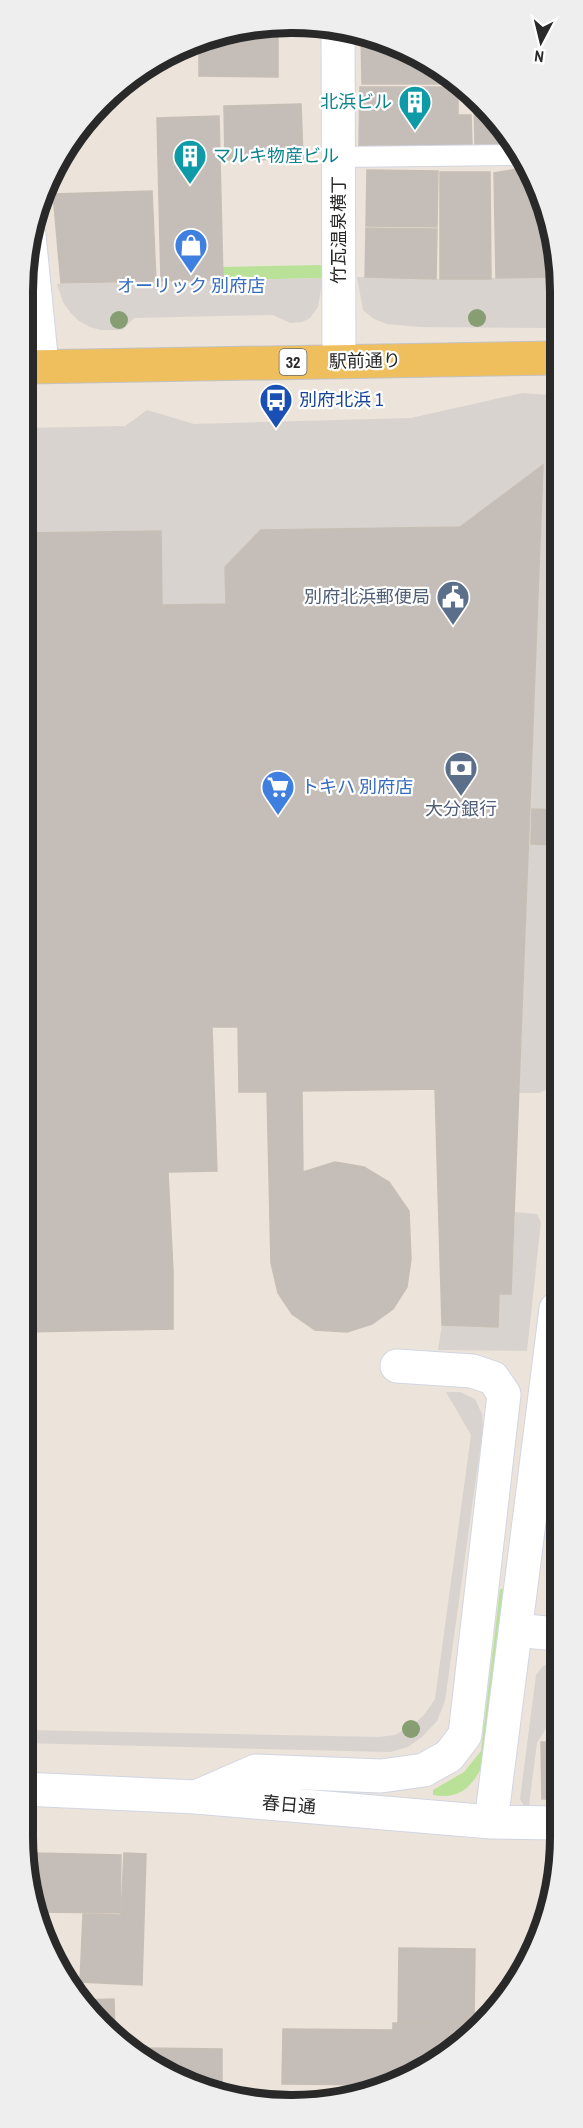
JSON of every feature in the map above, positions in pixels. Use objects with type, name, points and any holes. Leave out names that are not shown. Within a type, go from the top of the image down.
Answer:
[{"type":"main road","name":"駅前通り","points":[[35,367],[550,358]]},
{"type":"street","name":"竹瓦温泉横丁","points":[[338,37],[339,361]]},
{"type":"street","points":[[33,323],[35,367]]},
{"type":"street","points":[[491,1822],[550,1357]]},
{"type":"street","points":[[196,1797],[256,1771],[381,1776],[424,1770],[449,1756],[465,1735],[504,1394],[494,1378],[472,1371],[397,1366]]},
{"type":"street","points":[[516,1630],[550,1633]]},
{"type":"street","name":"春日通","points":[[33,1789],[196,1797],[491,1822],[550,1823]]},
{"type":"lane","points":[[339,157],[511,155]]},
{"type":"green space","points":[[323,265],[323,278],[223,280],[222,267]]},
{"type":"green space","points":[[500,1589],[507,1589],[488,1753],[469,1786],[454,1795],[433,1795],[433,1790],[464,1772],[481,1751]]},
{"type":"shaded area","points":[[357,277],[436,279],[549,277],[550,328],[420,327],[387,324],[374,319],[363,310]]},
{"type":"shaded area","points":[[323,278],[318,307],[310,318],[302,322],[290,323],[273,315],[134,318],[122,330],[101,330],[79,321],[63,302],[57,284]]},
{"type":"shaded area","points":[[522,393],[550,395],[550,1064],[548,1089],[539,1093],[519,1093],[543,465],[460,527],[261,530],[225,567],[226,604],[162,605],[162,561],[128,531],[33,533],[33,428],[125,426],[147,410],[194,424],[411,418]]},
{"type":"shaded area","points":[[515,1212],[537,1214],[541,1222],[527,1351],[438,1350],[442,1325],[498,1327],[499,1294],[511,1294]]},
{"type":"shaded area","points":[[446,1392],[460,1392],[475,1399],[482,1414],[483,1428],[445,1701],[437,1721],[423,1736],[408,1747],[390,1752],[33,1743],[33,1730],[379,1737],[395,1735],[414,1724],[424,1715],[435,1699],[471,1435]]},
{"type":"shaded area","points":[[550,1662],[550,1722],[537,1743],[529,1805],[524,1806],[520,1799],[536,1675]]},
{"type":"building","points":[[278,34],[278,77],[199,76],[199,51],[241,38]]},
{"type":"building","points":[[361,43],[406,60],[446,84],[362,84]]},
{"type":"building","name":"北浜ビル","points":[[360,87],[450,87],[458,94],[458,115],[471,115],[472,146],[359,146]]},
{"type":"building","points":[[301,104],[303,159],[225,160],[224,106]]},
{"type":"building","points":[[474,109],[504,145],[475,145]]},
{"type":"building","name":"マルキ物産ビル","points":[[219,116],[223,280],[161,281],[157,118]]},
{"type":"building","points":[[519,169],[523,177],[541,225],[548,258],[549,277],[496,278],[494,173]]},
{"type":"building","points":[[367,170],[438,171],[437,227],[366,226]]},
{"type":"building","points":[[440,172],[490,172],[491,279],[440,279]]},
{"type":"building","points":[[152,191],[156,281],[61,283],[53,194]]},
{"type":"building","points":[[366,228],[437,229],[436,279],[365,277]]},
{"type":"building","name":"トキハ 別府店","points":[[543,465],[511,1294],[499,1294],[498,1327],[442,1325],[435,1089],[302,1091],[303,1172],[335,1162],[364,1167],[389,1182],[409,1211],[411,1259],[407,1287],[393,1309],[372,1324],[347,1332],[315,1330],[292,1314],[278,1293],[271,1263],[267,1092],[239,1092],[238,1027],[212,1027],[217,1171],[168,1172],[173,1271],[173,1329],[33,1332],[33,533],[161,531],[162,605],[226,604],[225,567],[261,530],[460,527]]},
{"type":"building","points":[[532,809],[550,810],[550,845],[531,844]]},
{"type":"building","points":[[541,1742],[550,1742],[550,1799],[542,1799]]},
{"type":"building","points":[[34,1853],[121,1855],[120,1913],[45,1912],[38,1887]]},
{"type":"building","points":[[124,1853],[146,1854],[142,1985],[80,1982],[83,1914],[121,1915]]},
{"type":"building","points":[[399,1948],[475,1949],[474,2019],[469,2024],[398,2023]]},
{"type":"building","points":[[114,1999],[115,2025],[97,2007],[91,2000]]},
{"type":"building","points":[[393,2023],[469,2024],[449,2042],[421,2060],[392,2074]]},
{"type":"building","points":[[283,2029],[393,2030],[392,2074],[362,2085],[282,2084]]},
{"type":"building","points":[[143,2048],[222,2049],[222,2085],[177,2068]]},
{"type":"place","name":"北浜ビル","points":[[415,131]]},
{"type":"place","name":"マルキ物産ビル","points":[[190,185]]},
{"type":"place","name":"オーリック 別府店","points":[[191,274]]},
{"type":"place","name":"別府北浜 1","points":[[276,429]]},
{"type":"place","name":"別府北浜郵便局","points":[[453,626]]},
{"type":"place","name":"大分銀行","points":[[461,797]]},
{"type":"place","name":"トキハ 別府店","points":[[278,816]]}]
